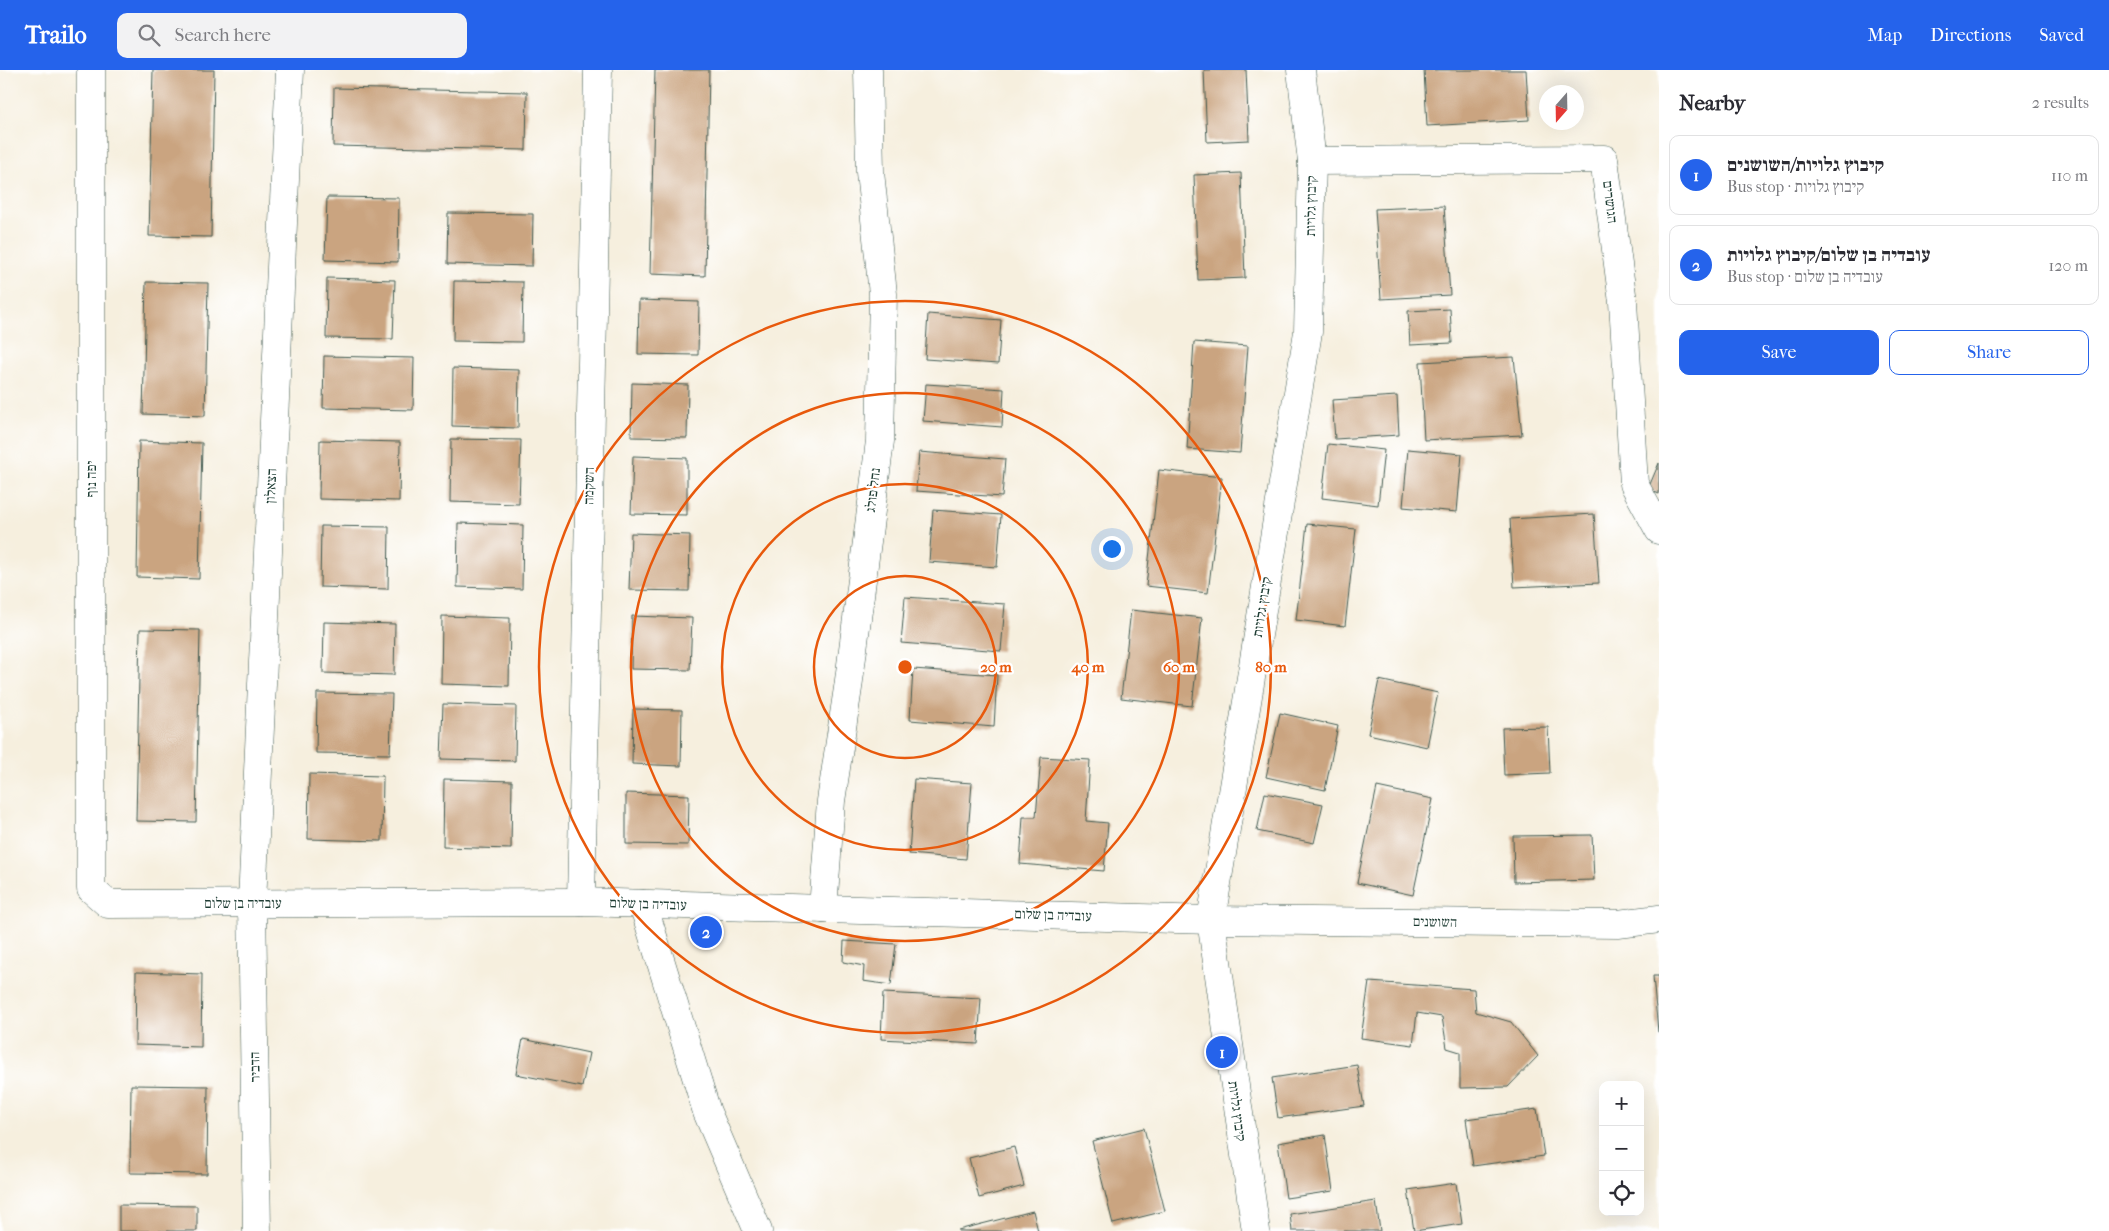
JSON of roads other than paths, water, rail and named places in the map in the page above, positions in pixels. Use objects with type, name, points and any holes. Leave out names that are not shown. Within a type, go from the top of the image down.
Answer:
[{"type":"street","name":"יפה נוף","points":[[90,889],[91,70]]},
{"type":"street","name":"הצאלון","points":[[252,903],[290,70]]},
{"type":"street","name":"השקמה","points":[[581,902],[598,70]]},
{"type":"street","name":"נחל פולג","points":[[823,908],[831,801],[848,688],[880,441],[883,294],[870,172],[868,70]]},
{"type":"street","name":"קיבוץ גלויות","points":[[1256,1231],[1211,920],[1308,332],[1312,162],[1301,70]]},
{"type":"street","name":"הגושרים","points":[[1312,162],[1604,159],[1623,302],[1634,484],[1659,530]]},
{"type":"street","name":"עובדיה בן שלום","points":[[90,889],[108,904],[581,902],[1211,920]]},
{"type":"street","name":"הדביר","points":[[252,903],[257,1231]]},
{"type":"street","points":[[643,904],[707,1112],[758,1231]]},
{"type":"street","name":"השושנים","points":[[1211,920],[1618,924],[1659,919]]},
{"type":"place","name":"עובדיה בן שלום/קיבוץ גלויות","points":[[706,932]]},
{"type":"place","name":"קיבוץ גלויות/השושנים","points":[[1222,1052]]}]
